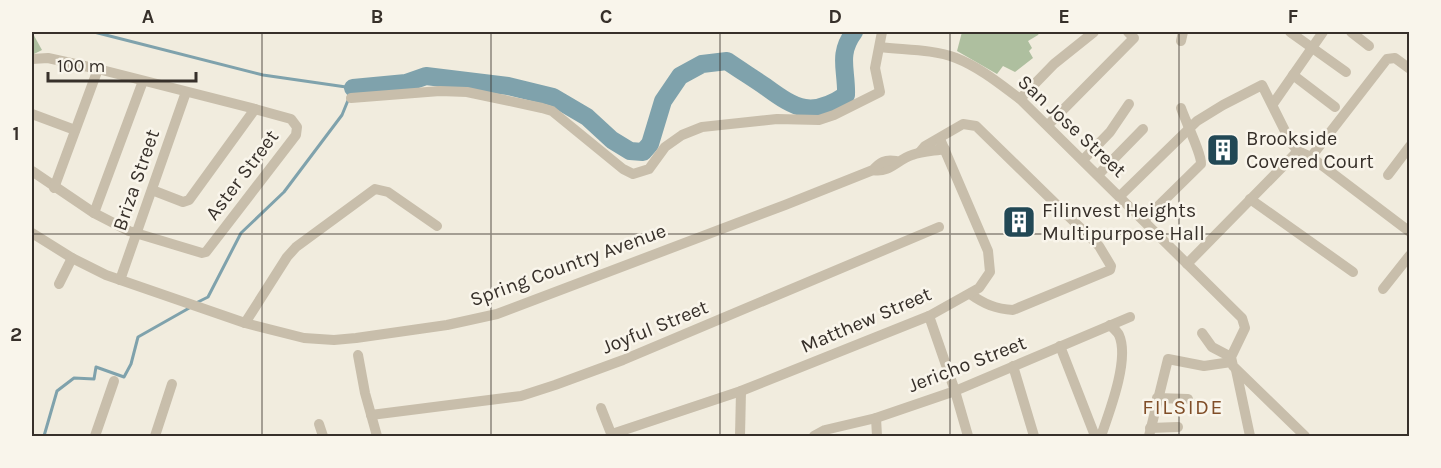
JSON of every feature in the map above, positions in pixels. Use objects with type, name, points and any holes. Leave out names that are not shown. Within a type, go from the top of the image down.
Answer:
[{"type":"street","points":[[351,98],[440,90],[467,92],[542,108],[552,111],[623,169],[633,174],[649,168],[665,147],[682,135],[702,127],[777,119],[819,120],[880,92],[875,68],[882,32]]},
{"type":"street","points":[[1020,99],[1054,64],[1095,32]]},
{"type":"street","points":[[1048,125],[1134,38],[1128,32]]},
{"type":"street","points":[[1290,32],[1346,72]]},
{"type":"street","points":[[1273,104],[1323,32]]},
{"type":"street","points":[[1350,32],[1369,46]]},
{"type":"street","name":"San Jose Street","points":[[880,47],[942,54],[956,58],[999,83],[1020,99],[1242,318],[1245,328],[1233,363]]},
{"type":"street","name":"Aster Street","points":[[32,59],[48,58],[98,69],[255,109],[291,119],[297,127],[296,135],[206,252],[197,253],[137,235],[94,213],[32,171]]},
{"type":"street","points":[[1311,157],[1387,59],[1395,58],[1410,69]]},
{"type":"street","points":[[54,188],[98,69]]},
{"type":"street","points":[[1293,75],[1335,107]]},
{"type":"street","points":[[94,213],[143,81]]},
{"type":"street","points":[[1120,196],[1188,129],[1214,110],[1262,85],[1298,151],[1311,157],[1410,232]]},
{"type":"street","name":"Briza Street","points":[[120,280],[186,92]]},
{"type":"street","points":[[1083,160],[1110,132],[1130,104]]},
{"type":"street","points":[[1144,220],[1200,164],[1200,152],[1188,129],[1181,108]]},
{"type":"street","points":[[152,190],[183,202],[189,200],[255,109]]},
{"type":"street","points":[[32,114],[75,130]]},
{"type":"street","name":"Spring Country Avenue","points":[[32,235],[72,258],[120,280],[285,335],[334,340],[447,325],[497,314],[873,170],[882,171],[890,168],[896,162],[920,152],[925,146],[942,144],[963,124],[975,126],[1099,246],[1111,266],[1110,270],[1013,310],[983,303],[970,294]]},
{"type":"street","points":[[1098,175],[1143,129]]},
{"type":"street","name":"Matthew Street","points":[[612,435],[741,391],[929,316],[979,288],[990,272],[988,251],[942,144]]},
{"type":"street","points":[[1388,175],[1410,146]]},
{"type":"street","points":[[1187,264],[1298,151]]},
{"type":"street","points":[[245,323],[292,252],[375,189],[388,192],[437,226]]},
{"type":"street","points":[[1250,199],[1353,272]]},
{"type":"street","name":"Joyful Street","points":[[371,415],[521,396],[555,385],[733,315],[939,227]]},
{"type":"street","points":[[1383,289],[1410,255]]},
{"type":"street","points":[[59,284],[72,258]]},
{"type":"street","points":[[929,316],[968,436]]},
{"type":"street","name":"Jericho Street","points":[[814,436],[825,430],[876,418],[955,391],[1130,317]]},
{"type":"street","points":[[1101,436],[1117,392],[1121,358],[1121,341],[1118,333],[1110,325]]},
{"type":"street","points":[[1202,333],[1212,348],[1233,363],[1305,436]]},
{"type":"street","points":[[1060,346],[1095,436]]},
{"type":"street","points":[[358,355],[377,436]]},
{"type":"street","points":[[1178,427],[1150,432],[1168,359],[1203,366],[1233,363]]},
{"type":"street","points":[[1233,363],[1250,436]]},
{"type":"street","points":[[1013,366],[1034,436]]},
{"type":"street","points":[[95,436],[114,381]]},
{"type":"street","points":[[155,436],[172,384]]},
{"type":"street","points":[[740,436],[741,391]]},
{"type":"street","points":[[1157,398],[1188,399]]},
{"type":"street","points":[[601,408],[612,435]]},
{"type":"street","points":[[876,418],[877,436]]},
{"type":"street","points":[[319,424],[323,436]]},
{"type":"green space","points":[[32,32],[42,50],[32,55]]},
{"type":"green space","points":[[962,32],[1009,34],[1040,32],[1028,41],[1032,48],[1029,51],[1033,58],[1015,72],[1003,66],[997,74],[957,51]]},
{"type":"waterway","points":[[94,32],[263,75],[353,88],[342,115],[284,192],[241,233],[208,297],[196,303]]},
{"type":"waterway","points":[[353,88],[406,83],[426,76],[508,86],[553,97],[587,117],[612,140],[630,151],[643,152],[650,144],[663,101],[680,76],[702,64],[727,61],[786,101],[804,108],[823,107],[834,102],[846,95],[844,55],[854,32]]},
{"type":"waterway","points":[[44,436],[57,391],[74,378],[94,379],[96,367],[124,377],[131,364],[138,337],[191,307]]},
{"type":"place","name":"Brookside Covered Court","points":[[1223,150]]},
{"type":"place","name":"Filinvest Heights Multipurpose Hall","points":[[1019,222]]},
{"type":"district","name":"FILSIDE","points":[[1183,407]]}]
